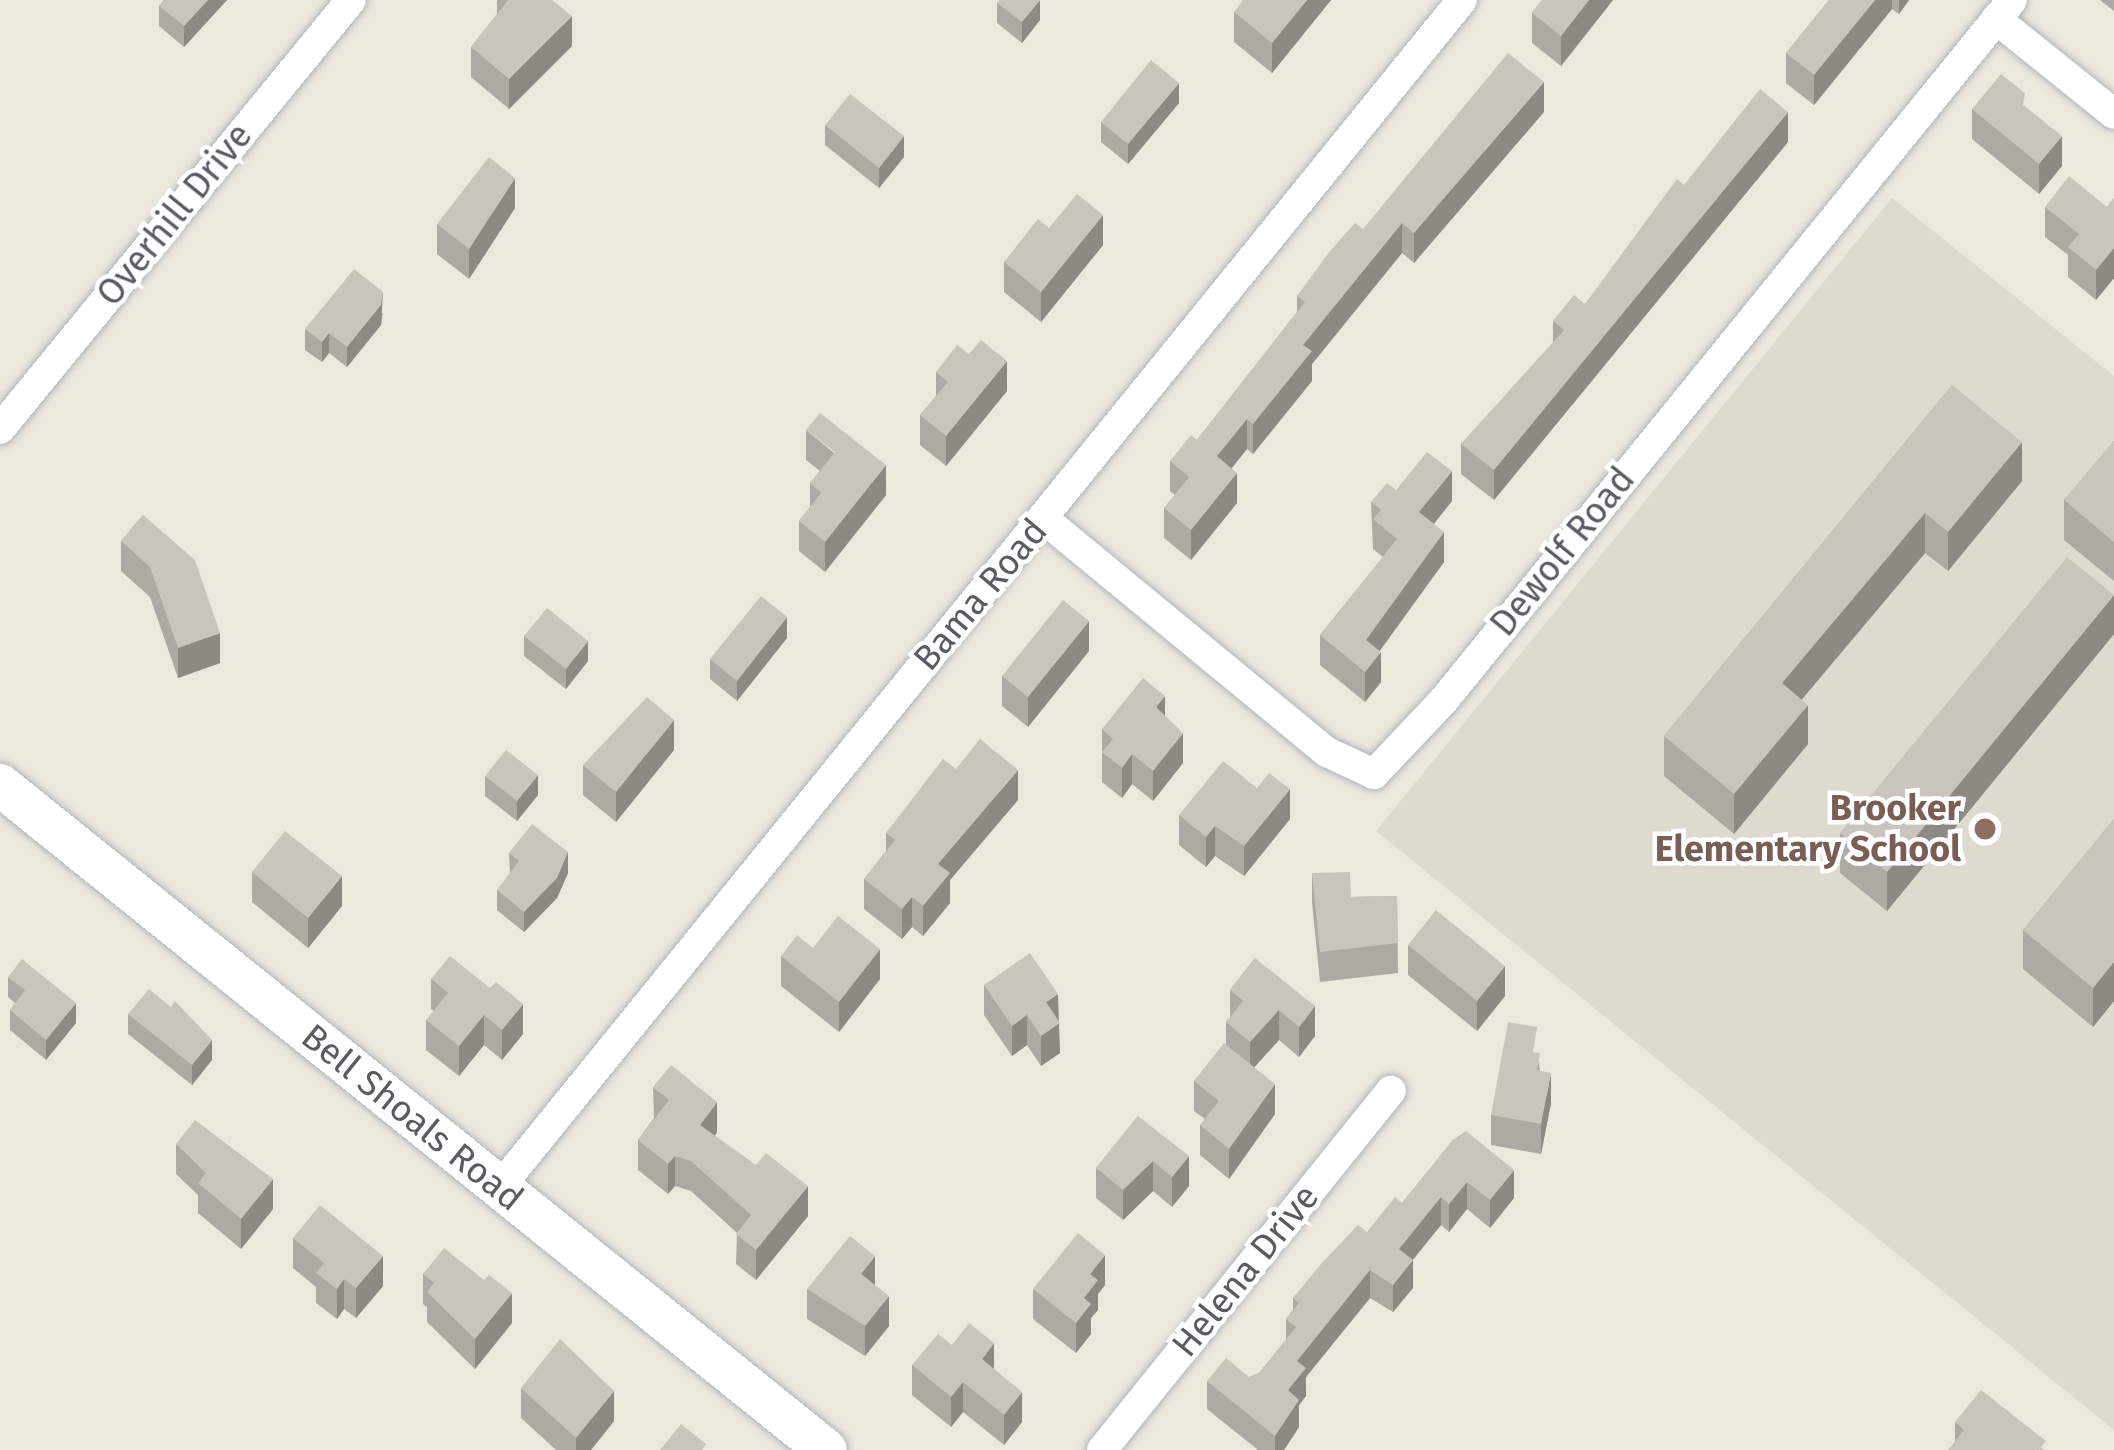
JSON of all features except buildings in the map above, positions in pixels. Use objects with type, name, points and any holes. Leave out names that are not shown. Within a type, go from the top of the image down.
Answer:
[{"type":"main road","name":"Bell Shoals Road","points":[[0,785],[826,1450]]},
{"type":"street","name":"Overhill Drive","points":[[0,430],[351,0]]},
{"type":"street","name":"Bama Road","points":[[499,1188],[1462,0]]},
{"type":"street","name":"Dewolf Road","points":[[1044,519],[1327,752],[1374,774],[1444,700],[2004,10]]},
{"type":"street","points":[[2004,10],[2114,114]]},
{"type":"street","name":"Helena Drive","points":[[1102,1450],[1390,1091]]},
{"type":"shaded area","points":[[1892,198],[2114,376],[2114,1430],[1376,831]]},
{"type":"place","name":"Brooker Elementary School","points":[[1985,829]]}]
